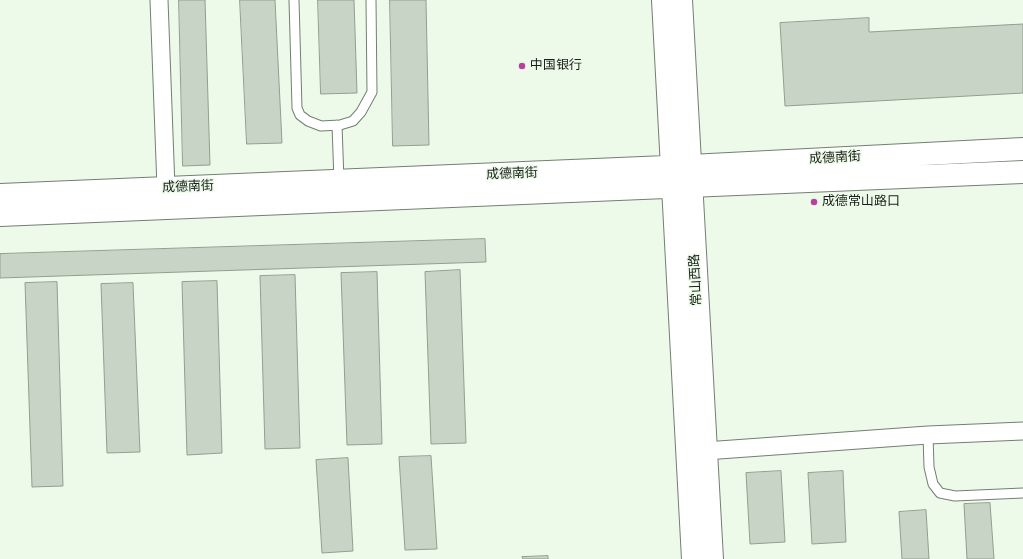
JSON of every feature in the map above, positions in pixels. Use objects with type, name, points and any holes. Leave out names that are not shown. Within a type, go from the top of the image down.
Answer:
[{"type":"main road","name":"常山西路","points":[[663,0],[682,177],[705,451],[712,559]]},
{"type":"main road","name":"常山西路","points":[[681,0],[682,177],[693,559]]},
{"type":"main road","name":"成德南街","points":[[0,215],[682,177],[1023,149]]},
{"type":"main road","name":"成德南街","points":[[0,194],[339,181],[1023,172]]},
{"type":"street","points":[[159,0],[166,188]]},
{"type":"street","points":[[705,451],[928,435],[1023,431]]},
{"type":"lane","points":[[294,0],[297,108],[300,115],[308,121],[321,126],[337,125],[353,121],[361,112],[372,92],[370,0]]},
{"type":"lane","points":[[337,125],[339,181]]},
{"type":"lane","points":[[928,435],[929,467],[933,484],[940,493],[955,496],[1023,493]]},
{"type":"building","points":[[179,0],[205,0],[210,165],[183,166]]},
{"type":"building","points":[[240,0],[275,0],[282,143],[247,144]]},
{"type":"building","points":[[318,0],[354,0],[357,93],[321,94]]},
{"type":"building","points":[[390,0],[426,0],[429,145],[393,146]]},
{"type":"building","points":[[869,18],[869,32],[1023,24],[1023,93],[785,106],[780,23]]},
{"type":"building","points":[[485,239],[486,262],[0,278],[0,254]]},
{"type":"building","points":[[460,270],[466,443],[431,444],[425,272]]},
{"type":"building","points":[[377,272],[382,444],[347,445],[341,273]]},
{"type":"building","points":[[295,275],[300,448],[265,449],[260,276]]},
{"type":"building","points":[[217,281],[222,453],[187,455],[182,282]]},
{"type":"building","points":[[57,282],[63,486],[32,487],[25,283]]},
{"type":"building","points":[[133,283],[140,452],[107,453],[101,284]]},
{"type":"building","points":[[431,456],[437,549],[405,550],[399,457]]},
{"type":"building","points":[[348,458],[353,551],[322,553],[316,460]]},
{"type":"building","points":[[781,471],[785,542],[750,544],[746,473]]},
{"type":"building","points":[[843,471],[846,542],[812,544],[808,473]]},
{"type":"building","points":[[990,503],[994,559],[967,559],[964,504]]},
{"type":"building","points":[[926,510],[929,559],[902,559],[899,512]]},
{"type":"building","points":[[548,556],[548,559],[523,559],[522,557]]},
{"type":"place","name":"中国银行","points":[[522,66]]},
{"type":"place","name":"成德常山路口","points":[[814,202]]}]
